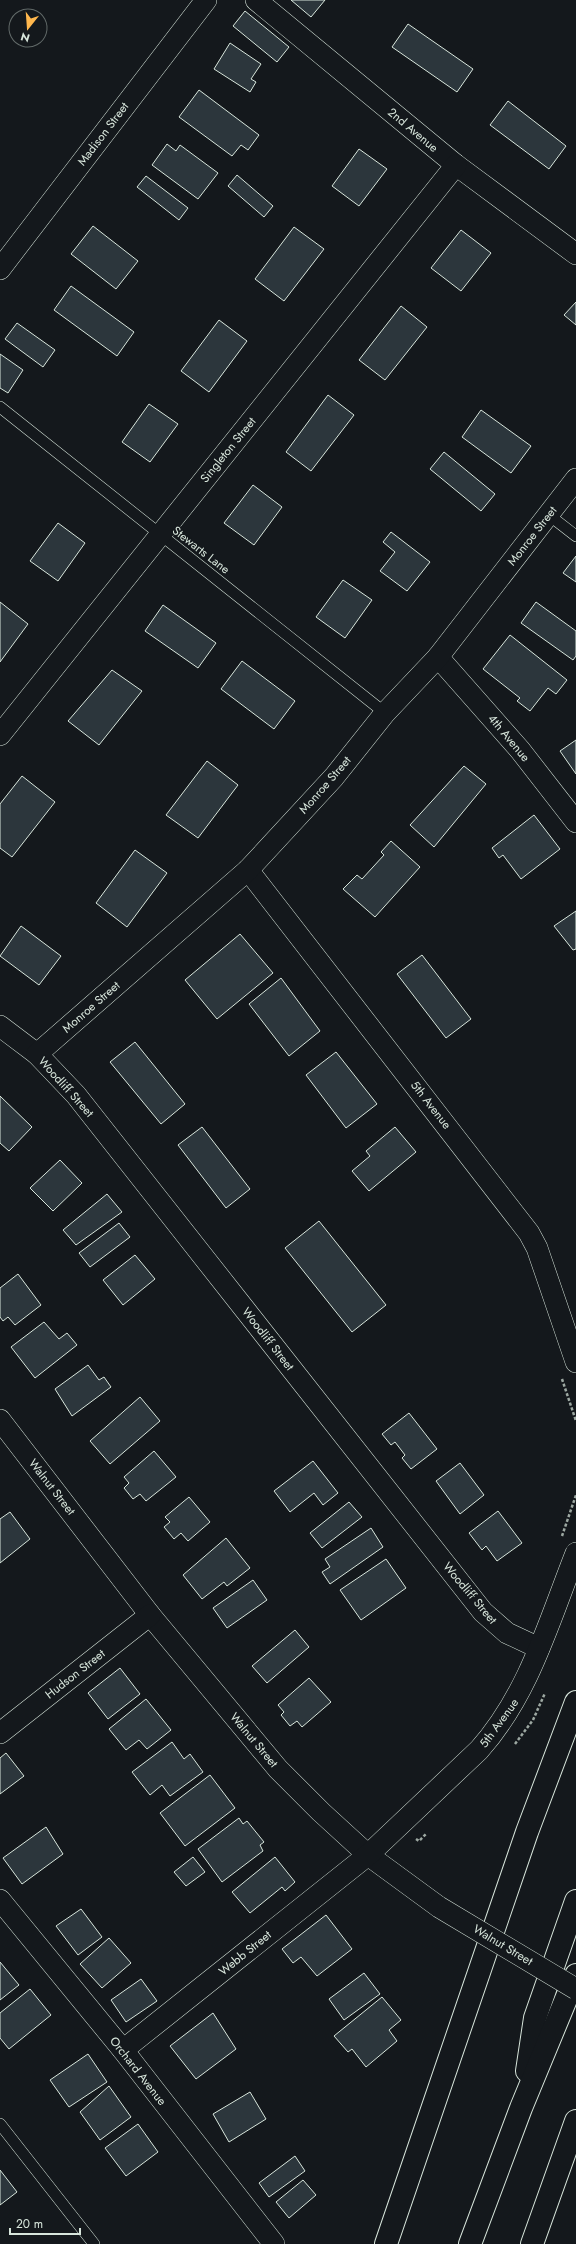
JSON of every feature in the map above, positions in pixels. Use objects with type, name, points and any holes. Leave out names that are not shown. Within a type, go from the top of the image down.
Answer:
[{"type":"highway","points":[[386,2244],[527,1832],[576,1702]]},
{"type":"highway","points":[[521,2108],[536,2018],[576,1902]]},
{"type":"highway","points":[[470,2244],[521,2108],[576,1975]]},
{"type":"highway","points":[[532,2244],[576,2121]]},
{"type":"street","name":"Madison Street","points":[[0,269],[206,0]]},
{"type":"street","name":"2nd Avenue","points":[[256,0],[456,165],[576,254]]},
{"type":"street","name":"Singleton Street","points":[[0,735],[456,165]]},
{"type":"street","name":"Monroe Street","points":[[37,1054],[248,870],[334,777],[385,713],[438,657],[576,479]]},
{"type":"street","name":"4th Avenue","points":[[438,657],[520,750],[576,822]]},
{"type":"street","name":"5th Avenue","points":[[248,870],[529,1233],[537,1248],[576,1362]]},
{"type":"street","name":"Woodliff Street","points":[[0,1026],[37,1054],[76,1095],[483,1612],[507,1633],[539,1648]]},
{"type":"street","name":"Walnut Street","points":[[1,1423],[150,1615],[278,1769],[321,1812],[368,1855],[439,1907],[576,1989]]},
{"type":"street","name":"5th Avenue","points":[[368,1855],[464,1766],[492,1736],[519,1695],[576,1553]]},
{"type":"street","name":"Hudson Street","points":[[0,1733],[150,1615]]},
{"type":"street","name":"Webb Street","points":[[123,2050],[368,1855]]},
{"type":"street","name":"Orchard Avenue","points":[[0,1900],[123,2050],[274,2244]]},
{"type":"lane","name":"Stewarts Lane","points":[[0,407],[385,713]]},
{"type":"lane","points":[[549,515],[576,536]]},
{"type":"lane","points":[[0,2126],[94,2244]]},
{"type":"building","points":[[291,0],[325,0],[311,17]]},
{"type":"building","points":[[245,11],[289,47],[277,62],[233,26]]},
{"type":"building","points":[[408,24],[473,69],[457,92],[392,47]]},
{"type":"building","points":[[230,43],[261,64],[251,79],[256,82],[250,92],[214,69]]},
{"type":"building","points":[[199,90],[259,135],[248,150],[241,145],[232,156],[179,117]]},
{"type":"building","points":[[508,101],[566,146],[549,169],[490,125]]},
{"type":"building","points":[[167,144],[176,151],[180,145],[218,173],[198,199],[152,165]]},
{"type":"building","points":[[359,149],[387,169],[359,206],[332,186]]},
{"type":"building","points":[[237,175],[273,206],[264,217],[228,186]]},
{"type":"building","points":[[146,176],[188,208],[179,220],[137,187]]},
{"type":"building","points":[[93,226],[138,261],[116,289],[71,254]]},
{"type":"building","points":[[294,227],[324,249],[284,301],[255,279]]},
{"type":"building","points":[[461,230],[491,253],[461,291],[431,268]]},
{"type":"building","points":[[71,286],[134,332],[117,356],[54,310]]},
{"type":"building","points":[[576,302],[576,325],[564,315]]},
{"type":"building","points":[[401,306],[427,327],[385,380],[359,360]]},
{"type":"building","points":[[219,320],[247,341],[209,392],[181,371]]},
{"type":"building","points":[[17,323],[55,350],[43,367],[5,339]]},
{"type":"building","points":[[0,354],[23,370],[8,393],[0,388]]},
{"type":"building","points":[[328,395],[354,415],[311,471],[286,452]]},
{"type":"building","points":[[149,404],[178,424],[150,462],[122,442]]},
{"type":"building","points":[[481,410],[531,446],[511,473],[462,437]]},
{"type":"building","points":[[444,452],[495,494],[481,511],[430,469]]},
{"type":"building","points":[[253,485],[282,507],[254,545],[224,523]]},
{"type":"building","points":[[58,523],[85,543],[58,581],[30,561]]},
{"type":"building","points":[[391,532],[430,562],[407,591],[380,571],[395,552],[383,542]]},
{"type":"building","points":[[576,556],[576,582],[563,573]]},
{"type":"building","points":[[343,580],[372,600],[345,638],[316,617]]},
{"type":"building","points":[[0,602],[28,624],[0,662]]},
{"type":"building","points":[[536,602],[576,631],[576,656],[573,660],[521,623]]},
{"type":"building","points":[[163,605],[216,643],[198,668],[145,631]]},
{"type":"building","points":[[510,635],[567,680],[556,694],[548,688],[530,711],[517,701],[520,698],[483,669]]},
{"type":"building","points":[[242,661],[295,701],[274,729],[221,689]]},
{"type":"building","points":[[112,670],[142,691],[99,745],[68,721]]},
{"type":"building","points":[[576,740],[576,774],[560,751]]},
{"type":"building","points":[[207,761],[238,785],[198,838],[166,815]]},
{"type":"building","points":[[464,766],[486,784],[434,847],[410,825]]},
{"type":"building","points":[[22,776],[55,802],[12,857],[0,848],[0,804]]},
{"type":"building","points":[[534,815],[560,849],[521,879],[503,855],[499,858],[492,848]]},
{"type":"building","points":[[391,841],[420,867],[375,917],[343,889],[357,875],[362,879],[384,855],[381,852]]},
{"type":"building","points":[[135,850],[167,873],[127,927],[96,903]]},
{"type":"building","points":[[576,911],[576,949],[573,950],[554,926]]},
{"type":"building","points":[[21,926],[61,956],[39,985],[0,956]]},
{"type":"building","points":[[240,934],[273,973],[217,1019],[185,980]]},
{"type":"building","points":[[422,955],[471,1019],[446,1038],[397,974]]},
{"type":"building","points":[[281,978],[320,1031],[289,1056],[249,1004]]},
{"type":"building","points":[[135,1042],[185,1104],[161,1124],[110,1062]]},
{"type":"building","points":[[336,1052],[377,1104],[346,1128],[306,1075]]},
{"type":"building","points":[[0,1096],[32,1127],[9,1151],[0,1143]]},
{"type":"building","points":[[202,1127],[250,1189],[226,1208],[178,1145]]},
{"type":"building","points":[[395,1127],[416,1152],[369,1191],[352,1171],[370,1156],[366,1151]]},
{"type":"building","points":[[60,1160],[82,1183],[53,1211],[30,1188]]},
{"type":"building","points":[[107,1194],[122,1212],[76,1245],[63,1230]]},
{"type":"building","points":[[319,1221],[386,1305],[352,1332],[285,1248]]},
{"type":"building","points":[[119,1223],[130,1237],[90,1267],[79,1253]]},
{"type":"building","points":[[135,1255],[155,1279],[123,1305],[103,1280]]},
{"type":"building","points":[[18,1274],[41,1305],[15,1325],[8,1317],[3,1321],[0,1317],[0,1288]]},
{"type":"building","points":[[44,1322],[59,1339],[67,1333],[77,1345],[35,1378],[11,1347]]},
{"type":"building","points":[[88,1365],[99,1380],[104,1377],[111,1387],[72,1416],[55,1389]]},
{"type":"building","points":[[140,1397],[160,1421],[110,1464],[90,1441]]},
{"type":"building","points":[[409,1413],[437,1449],[411,1469],[402,1458],[405,1455],[395,1442],[391,1445],[382,1434]]},
{"type":"building","points":[[154,1451],[176,1477],[146,1501],[140,1494],[133,1499],[124,1488],[129,1483],[124,1477]]},
{"type":"building","points":[[313,1461],[338,1493],[323,1505],[314,1493],[290,1512],[274,1491]]},
{"type":"building","points":[[460,1463],[484,1495],[460,1514],[436,1481]]},
{"type":"building","points":[[189,1497],[210,1522],[188,1541],[181,1533],[174,1539],[164,1527],[170,1522],[165,1517]]},
{"type":"building","points":[[349,1502],[362,1517],[322,1548],[310,1533]]},
{"type":"building","points":[[498,1511],[522,1543],[497,1561],[486,1546],[482,1550],[469,1533]]},
{"type":"building","points":[[10,1512],[30,1539],[0,1563],[0,1519]]},
{"type":"building","points":[[371,1528],[383,1547],[330,1584],[322,1572],[330,1567],[325,1559]]},
{"type":"building","points":[[226,1538],[250,1568],[227,1586],[224,1582],[202,1599],[183,1575]]},
{"type":"building","points":[[386,1559],[406,1588],[361,1620],[340,1590]]},
{"type":"building","points":[[253,1580],[267,1600],[227,1628],[213,1608]]},
{"type":"building","points":[[295,1630],[309,1647],[267,1683],[252,1666]]},
{"type":"building","points":[[120,1668],[140,1694],[108,1719],[88,1693]]},
{"type":"building","points":[[309,1678],[331,1702],[302,1727],[297,1721],[290,1726],[281,1715],[284,1712],[278,1705]]},
{"type":"building","points":[[146,1699],[171,1730],[147,1749],[139,1740],[126,1750],[109,1729]]},
{"type":"building","points":[[172,1742],[184,1759],[190,1754],[203,1772],[170,1796],[162,1785],[150,1795],[132,1772]]},
{"type":"building","points":[[6,1753],[24,1776],[0,1794],[0,1758]]},
{"type":"building","points":[[210,1775],[235,1808],[185,1846],[160,1813]]},
{"type":"building","points":[[239,1818],[243,1824],[247,1821],[264,1842],[260,1845],[263,1851],[222,1882],[198,1849]]},
{"type":"building","points":[[46,1827],[63,1854],[22,1884],[3,1858]]},
{"type":"building","points":[[193,1857],[205,1872],[186,1886],[174,1872]]},
{"type":"building","points":[[275,1857],[295,1882],[285,1891],[282,1887],[250,1913],[232,1892]]},
{"type":"building","points":[[81,1909],[102,1937],[78,1955],[56,1926]]},
{"type":"building","points":[[326,1915],[352,1949],[317,1976],[301,1957],[293,1963],[282,1949]]},
{"type":"building","points":[[109,1938],[131,1963],[102,1988],[80,1964]]},
{"type":"building","points":[[0,1962],[19,1985],[0,2000]]},
{"type":"building","points":[[364,1973],[380,1994],[344,2020],[329,1999]]},
{"type":"building","points":[[141,1979],[157,2001],[126,2022],[111,2000]]},
{"type":"building","points":[[30,1989],[51,2015],[9,2049],[0,2038],[0,2013]]},
{"type":"building","points":[[382,1997],[401,2020],[389,2030],[397,2041],[366,2067],[352,2049],[348,2052],[334,2036]]},
{"type":"building","points":[[213,2013],[236,2049],[196,2079],[170,2046]]},
{"type":"building","points":[[88,2054],[107,2082],[69,2107],[50,2080]]},
{"type":"building","points":[[109,2086],[131,2117],[100,2140],[80,2112]]},
{"type":"building","points":[[250,2092],[266,2119],[229,2142],[213,2114]]},
{"type":"building","points":[[138,2124],[158,2152],[126,2176],[105,2148]]},
{"type":"building","points":[[295,2156],[305,2171],[269,2197],[259,2183]]},
{"type":"building","points":[[0,2170],[17,2192],[0,2205]]},
{"type":"building","points":[[303,2180],[316,2195],[289,2218],[276,2202]]}]
